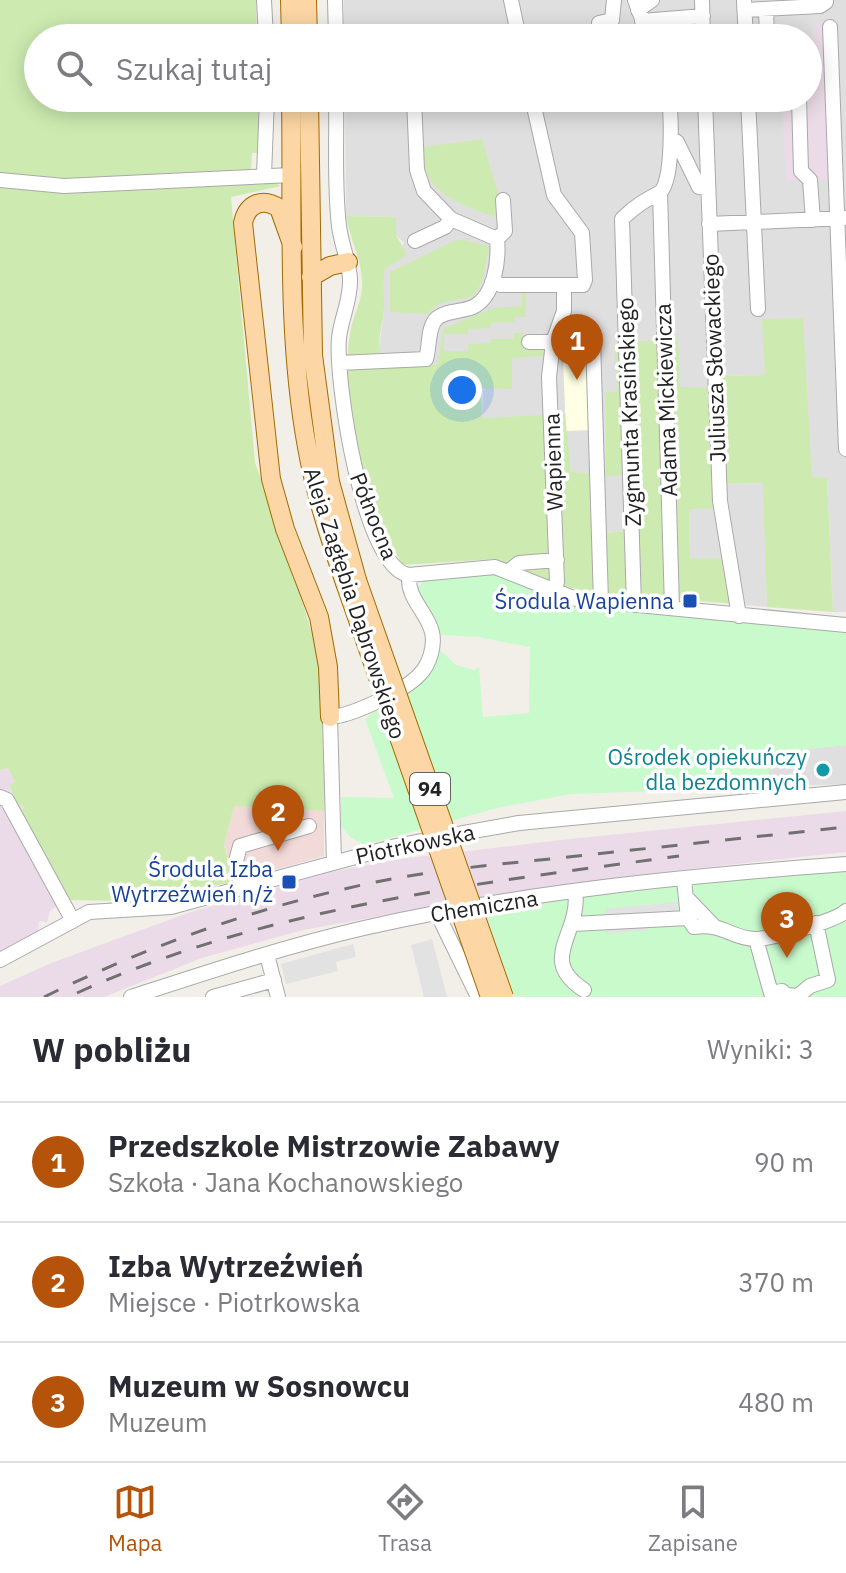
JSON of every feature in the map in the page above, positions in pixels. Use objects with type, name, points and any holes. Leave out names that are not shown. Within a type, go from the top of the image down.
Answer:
[{"type":"main road","points":[[290,0],[291,24]]},
{"type":"main road","points":[[307,0],[308,24]]},
{"type":"main road","name":"Aleja Zagłębia Dąbrowskiego","points":[[291,112],[297,361],[303,421],[316,487],[504,997]]},
{"type":"main road","name":"Aleja Zagłębia Dąbrowskiego","points":[[309,112],[313,355],[325,454],[351,581],[490,997]]},
{"type":"main road","points":[[293,247],[279,208],[266,202],[255,203],[248,209],[243,223],[267,453],[285,529],[319,617],[328,667],[330,717]]},
{"type":"main road","points":[[311,277],[330,266],[348,262]]},
{"type":"street","points":[[264,0],[265,24]]},
{"type":"street","points":[[335,0],[336,24]]},
{"type":"street","points":[[511,0],[516,24]]},
{"type":"street","points":[[599,23],[612,20],[614,0]]},
{"type":"street","points":[[638,10],[652,0],[663,0]]},
{"type":"street","points":[[702,0],[703,24]]},
{"type":"street","points":[[744,5],[766,9],[820,6],[830,1]]},
{"type":"street","points":[[766,9],[767,24]]},
{"type":"street","points":[[638,10],[703,16]]},
{"type":"street","points":[[830,27],[842,218],[846,449]]},
{"type":"street","points":[[264,175],[266,112]]},
{"type":"street","name":"Północna","points":[[330,717],[343,716],[375,702],[420,675],[428,661],[432,635],[408,587],[409,575],[391,564],[365,505],[348,441],[339,339],[349,302],[348,262],[338,225],[336,112]]},
{"type":"street","points":[[418,112],[419,182],[451,219],[497,239]]},
{"type":"street","points":[[492,282],[501,285],[564,286],[583,285],[585,280],[584,242],[577,225],[559,207],[554,195],[535,112]]},
{"type":"street","name":"Adama Mickiewicza","points":[[670,112],[671,138],[663,186],[672,608]]},
{"type":"street","name":"Juliusza Słowackiego","points":[[705,112],[720,501],[739,616]]},
{"type":"street","points":[[749,112],[758,309]]},
{"type":"street","points":[[799,112],[801,171],[810,180],[813,191],[813,220]]},
{"type":"street","points":[[671,138],[677,142],[699,187],[708,188]]},
{"type":"street","points":[[0,180],[64,186],[292,175]]},
{"type":"street","name":"Zygmunta Krasińskiego","points":[[634,605],[622,219],[638,201],[663,186]]},
{"type":"street","points":[[339,363],[426,359],[431,328],[436,319],[477,304],[492,282],[497,265],[497,239],[505,231],[503,200]]},
{"type":"street","points":[[709,224],[842,218]]},
{"type":"street","points":[[415,241],[445,227],[451,219]]},
{"type":"street","name":"Wapienna","points":[[555,592],[557,560],[549,377],[553,342],[564,311],[564,286]]},
{"type":"street","points":[[593,340],[601,602]]},
{"type":"street","points":[[529,342],[553,342]]},
{"type":"street","points":[[509,571],[519,563],[557,560]]},
{"type":"street","points":[[409,575],[495,567],[555,592],[601,602],[846,625]]},
{"type":"street","points":[[330,717],[334,862]]},
{"type":"street","name":"Piotrkowska","points":[[0,960],[73,921],[105,909],[171,907],[396,846],[519,823],[846,792]]},
{"type":"street","points":[[0,797],[7,800],[73,921]]},
{"type":"street","points":[[242,888],[236,861],[240,846],[309,826]]},
{"type":"street","name":"Chemiczna","points":[[131,997],[361,929],[437,913],[575,891],[846,864]]},
{"type":"street","points":[[684,880],[688,918],[694,927],[713,925],[756,939],[816,923],[846,911]]},
{"type":"street","points":[[575,891],[577,915],[560,956],[562,967],[572,983],[584,990]]},
{"type":"street","points":[[687,898],[713,925]]},
{"type":"street","points":[[437,913],[478,997]]},
{"type":"street","points":[[573,924],[688,918]]},
{"type":"street","points":[[756,939],[771,993],[782,991],[798,996],[810,986],[828,980],[816,923]]},
{"type":"street","points":[[267,955],[278,997]]},
{"type":"street","points":[[213,997],[274,980]]},
{"type":"shaded area","points":[[344,0],[846,0],[846,612],[833,612],[827,478],[812,478],[765,375],[722,376],[721,388],[605,392],[606,475],[625,475],[630,531],[602,533],[571,473],[566,431],[546,417],[482,418],[485,361],[384,367],[378,354],[384,312],[383,278],[385,269],[404,243],[396,235],[396,217],[346,216],[345,112],[822,112],[822,24],[344,24]]},
{"type":"shaded area","points":[[835,23],[840,179],[786,181],[783,112],[822,112],[822,24]]},
{"type":"shaded area","points":[[587,332],[593,430],[566,431],[562,335]]},
{"type":"shaded area","points":[[764,483],[767,607],[745,605],[735,559],[690,559],[689,508],[725,507],[725,484]]},
{"type":"shaded area","points":[[846,745],[846,784],[769,787],[769,753]]},
{"type":"shaded area","points":[[8,767],[15,782],[9,786],[18,805],[22,803],[24,808],[21,810],[66,900],[50,911],[47,922],[39,921],[38,934],[0,953],[0,770]]},
{"type":"shaded area","points":[[234,806],[324,811],[324,856],[233,882],[224,845]]},
{"type":"shaded area","points":[[846,811],[846,852],[662,872],[492,896],[303,930],[202,958],[104,997],[0,997],[0,986],[51,963],[188,913],[330,872],[399,859]]},
{"type":"shaded area","points":[[677,902],[679,921],[647,924],[648,930],[607,934],[605,909]]},
{"type":"shaded area","points":[[432,939],[447,997],[424,997],[411,945]]},
{"type":"shaded area","points":[[353,944],[356,957],[336,962],[338,971],[286,984],[281,964]]},
{"type":"green space","points":[[0,0],[256,0],[257,24],[24,24],[24,112],[258,112],[258,153],[252,153],[251,171],[281,186],[231,197],[255,463],[281,531],[313,637],[323,692],[327,748],[324,811],[234,806],[224,845],[233,882],[135,901],[66,900],[21,810],[24,808],[22,804],[18,805],[9,785],[15,782],[8,768],[0,770]]},
{"type":"green space","points":[[482,139],[500,200],[495,201],[495,217],[444,194],[428,175],[424,162],[423,147]]},
{"type":"green space","points":[[346,216],[396,217],[396,235],[407,254],[385,269],[379,345],[384,367],[438,364],[443,329],[493,308],[522,306],[522,293],[526,293],[526,317],[515,317],[514,322],[491,323],[490,328],[468,329],[468,334],[444,334],[444,351],[468,351],[468,344],[491,343],[491,339],[514,339],[514,333],[524,333],[524,350],[546,350],[544,356],[512,358],[512,389],[481,388],[482,418],[565,414],[571,472],[599,474],[603,533],[629,531],[625,475],[606,476],[605,392],[618,391],[614,344],[678,338],[680,387],[721,388],[722,376],[765,375],[762,319],[803,318],[812,477],[827,478],[833,612],[767,607],[763,483],[725,484],[726,508],[689,509],[690,558],[735,559],[745,605],[585,591],[550,583],[496,559],[402,565],[368,490],[352,430],[348,352],[362,277]]},
{"type":"green space","points":[[458,239],[489,246],[483,280],[474,296],[441,303],[427,314],[390,312],[390,272]]},
{"type":"green space","points":[[493,571],[553,599],[597,609],[846,632],[846,745],[769,753],[769,787],[572,794],[501,807],[365,845],[351,838],[341,826],[341,797],[394,798],[365,719],[432,671],[439,649],[456,665],[474,670],[479,667],[483,717],[529,713],[530,647],[478,637],[441,635],[419,599],[417,588],[427,578]]},
{"type":"green space","points":[[846,869],[846,997],[515,997],[483,907]]},
{"type":"railway","points":[[44,997],[124,960],[206,929],[290,903],[376,882],[472,867],[846,827]]},
{"type":"railway","points":[[77,993],[222,939],[297,919],[449,889],[679,856]]},
{"type":"place","name":"Przedszkole Mistrzowie Zabawy","points":[[577,380]]},
{"type":"place","name":"Środula Wapienna","points":[[690,601]]},
{"type":"place","name":"Ośrodek opiekuńczy dla bezdomnych","points":[[823,770]]},
{"type":"place","name":"Izba Wytrzeźwień","points":[[278,851]]},
{"type":"place","name":"Środula Izba Wytrzeźwień n/ż","points":[[289,882]]},
{"type":"place","name":"Muzeum w Sosnowcu","points":[[787,958]]}]
